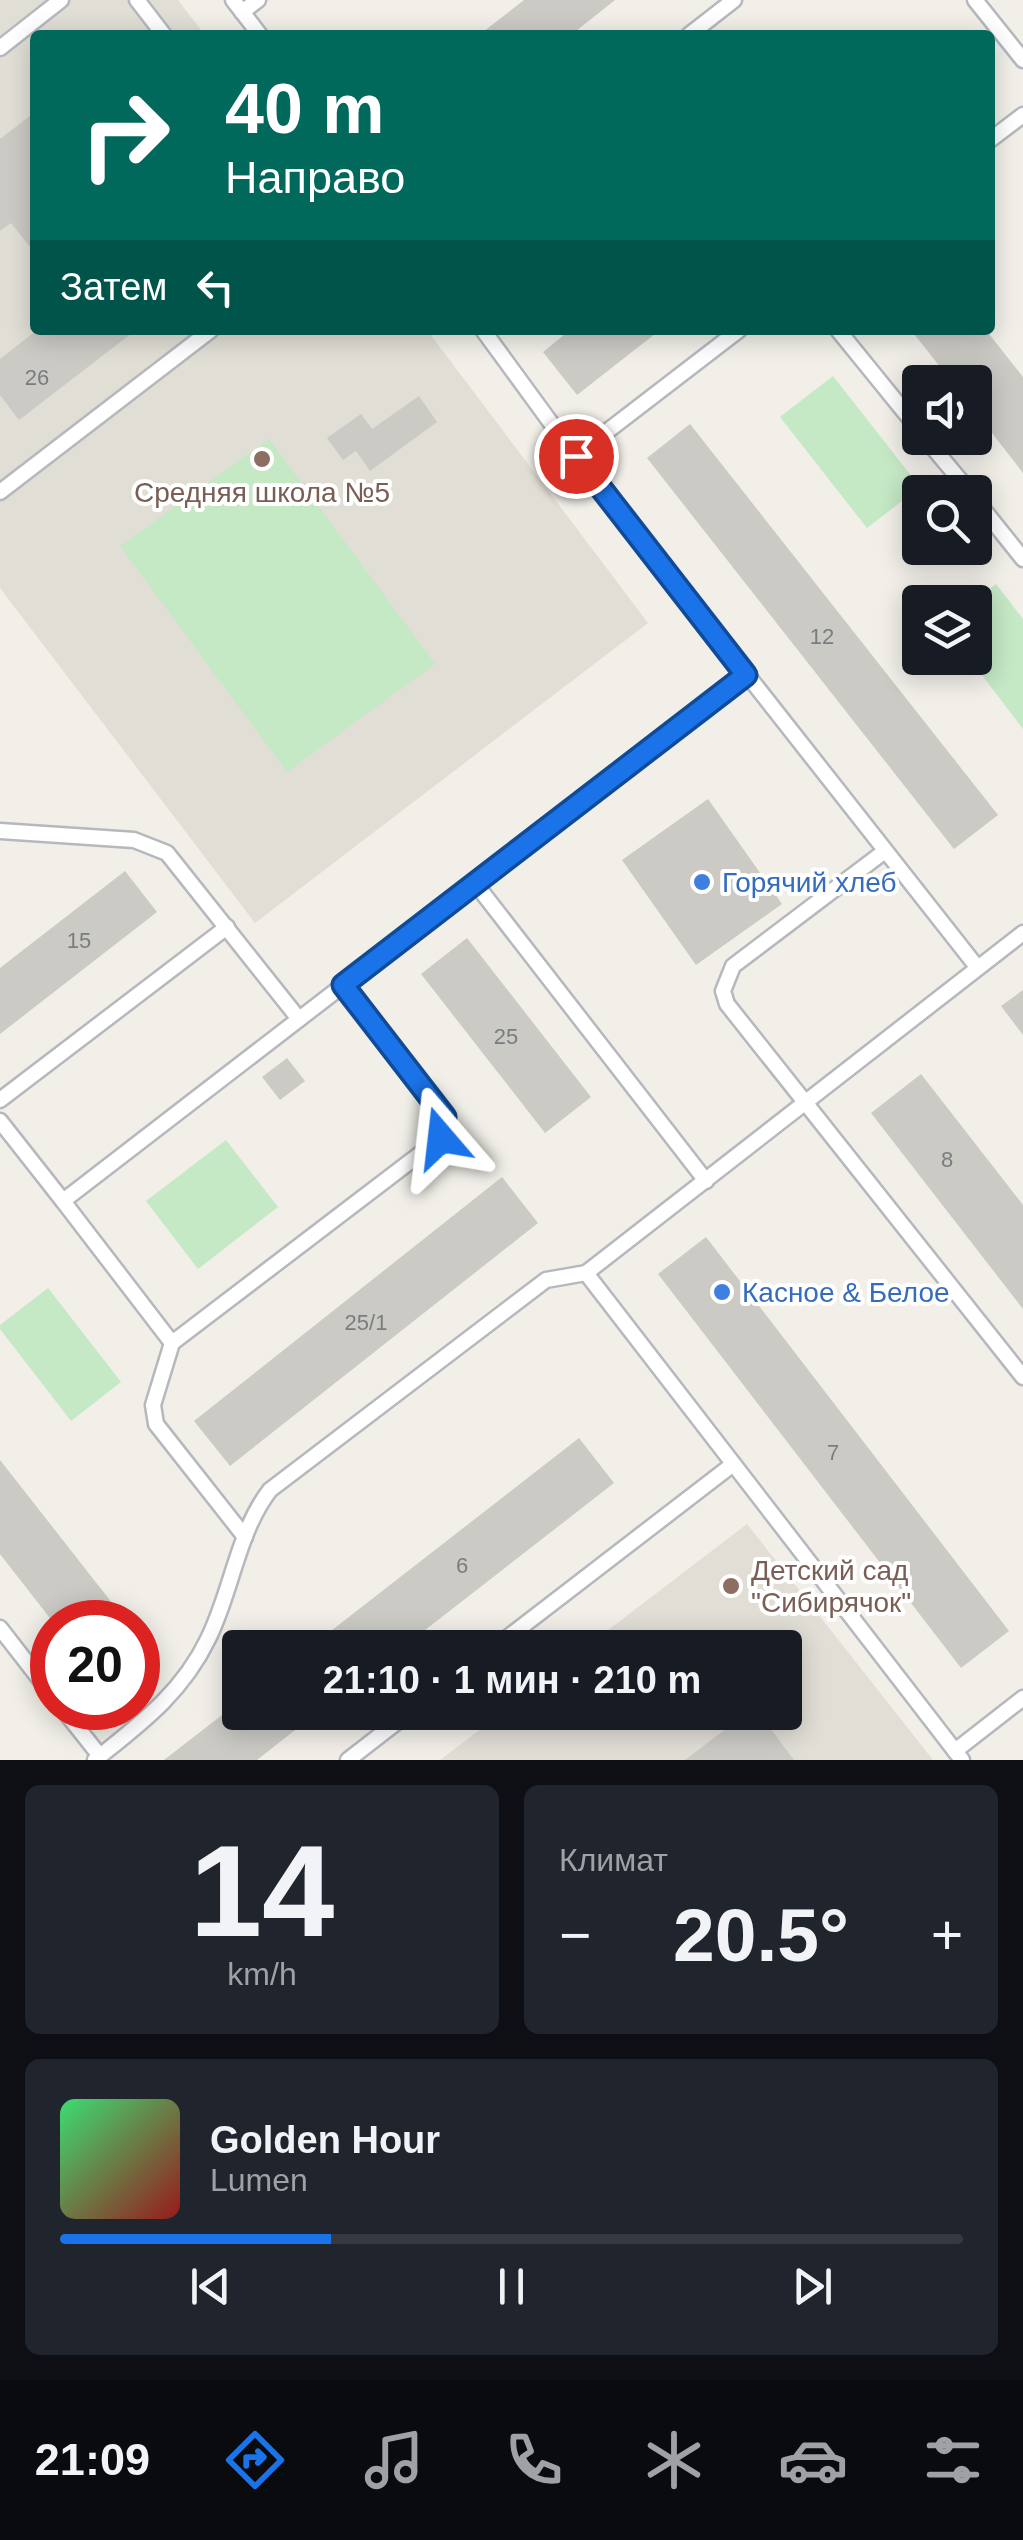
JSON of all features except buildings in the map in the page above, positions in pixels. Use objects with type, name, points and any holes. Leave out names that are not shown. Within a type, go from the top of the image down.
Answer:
[{"type":"lane","points":[[0,48],[60,0]]},
{"type":"lane","points":[[137,0],[160,30]]},
{"type":"lane","points":[[256,30],[237,6],[258,0]]},
{"type":"lane","points":[[695,30],[734,0]]},
{"type":"lane","points":[[975,0],[1023,60]]},
{"type":"lane","points":[[995,136],[1023,115]]},
{"type":"lane","points":[[0,492],[204,335]]},
{"type":"lane","points":[[487,335],[576,456],[977,967]]},
{"type":"lane","points":[[576,456],[733,335]]},
{"type":"lane","points":[[842,335],[902,409]]},
{"type":"lane","points":[[939,455],[956,475]]},
{"type":"lane","points":[[992,520],[1023,559]]},
{"type":"lane","points":[[64,1201],[746,675]]},
{"type":"lane","points":[[0,831],[134,840],[168,853],[300,1018]]},
{"type":"lane","points":[[885,851],[726,976],[728,1004],[1023,1377]]},
{"type":"lane","points":[[475,883],[706,1181]]},
{"type":"lane","points":[[0,1100],[227,928]]},
{"type":"lane","points":[[77,1730],[97,1758],[170,1701],[208,1640],[255,1510],[270,1490],[546,1280],[586,1273],[1023,933]]},
{"type":"lane","points":[[245,1537],[156,1424],[153,1405],[172,1344],[441,1138],[445,1117],[343,985]]},
{"type":"lane","points":[[0,1121],[172,1344]]},
{"type":"lane","points":[[586,1273],[958,1756],[1023,1698]]},
{"type":"lane","points":[[518,1630],[732,1466]]},
{"type":"lane","points":[[0,1628],[30,1667]]},
{"type":"lane","points":[[348,1760],[387,1730]]},
{"type":"shaded area","name":"Средняя школа №5","points":[[0,0],[178,0],[201,30],[30,30],[30,335],[431,335],[648,623],[255,923],[0,588]]},
{"type":"shaded area","name":"Детский сад \"Сибирячок\"","points":[[747,1524],[933,1760],[440,1760],[480,1730],[802,1730],[802,1630],[608,1630]]},
{"type":"green space","points":[[833,376],[911,475],[902,475],[902,501],[867,528],[780,417]]},
{"type":"green space","points":[[269,439],[435,664],[287,772],[120,546]]},
{"type":"green space","points":[[996,584],[1023,619],[1023,729],[982,675],[992,675],[992,587]]},
{"type":"green space","points":[[226,1140],[278,1207],[198,1269],[146,1201]]},
{"type":"green space","points":[[48,1288],[121,1382],[71,1421],[0,1329],[0,1325]]},
{"type":"place","name":"Средняя школа №5","points":[[262,459]]},
{"type":"place","name":"Горячий хлеб","points":[[702,882]]},
{"type":"place","name":"Касное & Белое","points":[[722,1292]]},
{"type":"place","name":"Детский сад \"Сибирячок\"","points":[[731,1586]]},
{"type":"route","points":[[441,1138],[445,1117],[343,985],[746,675],[576,456]]}]
